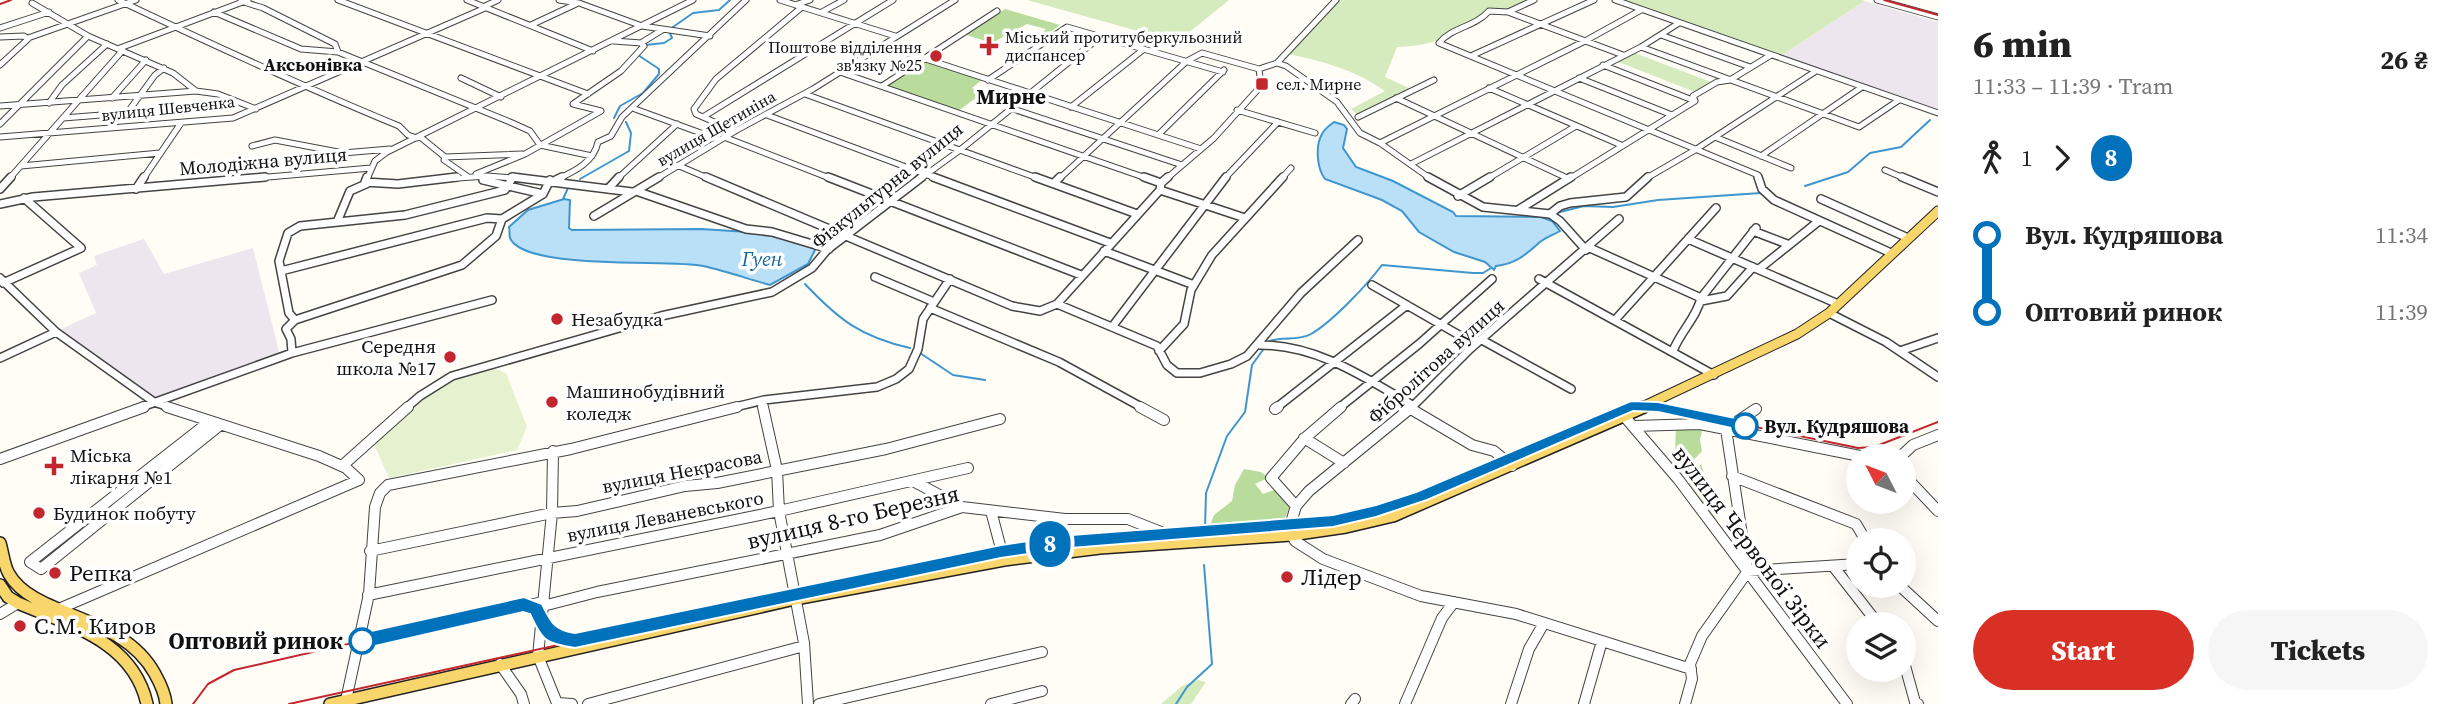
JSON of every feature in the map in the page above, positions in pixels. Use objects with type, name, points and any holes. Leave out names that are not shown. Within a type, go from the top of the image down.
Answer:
[{"type":"main road","points":[[330,704],[795,599],[1004,560],[1051,552],[1291,535],[1346,527],[1394,516],[1624,416],[1797,334],[1829,313],[1938,211]]},
{"type":"main road","points":[[0,543],[9,574],[27,592],[116,634],[140,649],[152,663],[167,702]]},
{"type":"main road","points":[[0,584],[8,597],[18,603],[113,649],[139,676],[147,704]]},
{"type":"street","points":[[118,0],[234,55],[270,68],[304,87],[399,126],[469,176],[542,194]]},
{"type":"street","points":[[0,37],[28,38],[135,0]]},
{"type":"street","points":[[338,0],[588,94]]},
{"type":"street","points":[[467,0],[593,51]]},
{"type":"street","name":"вулиця Шевченка","points":[[0,137],[233,118],[498,0]]},
{"type":"street","points":[[559,0],[582,1],[642,26],[709,36]]},
{"type":"street","points":[[371,168],[380,156],[394,148],[693,0]]},
{"type":"street","points":[[281,271],[487,218],[502,219],[542,194],[552,181],[575,170],[592,156],[598,149],[598,142],[611,136],[622,117],[635,108],[746,0]]},
{"type":"street","points":[[780,0],[895,36]]},
{"type":"street","points":[[735,131],[696,114],[694,109],[710,85],[782,27],[799,6],[810,0]]},
{"type":"street","points":[[822,12],[844,0]]},
{"type":"street","points":[[703,117],[894,0]]},
{"type":"street","name":"вулиця Щетиніна","points":[[594,216],[735,131],[805,94],[956,0]]},
{"type":"street","points":[[1054,183],[1187,61],[1202,54],[1259,69],[1277,63],[1336,0]]},
{"type":"street","points":[[1508,12],[1534,0]]},
{"type":"street","points":[[1473,55],[1594,0]]},
{"type":"street","points":[[1615,0],[1938,113]]},
{"type":"street","points":[[1877,0],[1938,17]]},
{"type":"street","points":[[0,189],[121,49],[175,27],[242,1],[263,8],[335,44],[338,52]]},
{"type":"street","points":[[531,25],[582,1]]},
{"type":"street","points":[[32,3],[88,36],[164,68],[196,91]]},
{"type":"street","points":[[1380,143],[1585,41],[1641,10]]},
{"type":"street","points":[[882,86],[997,11]]},
{"type":"street","points":[[1623,55],[1508,12],[1489,11],[1481,21],[1440,40],[1440,45],[1473,55],[1553,91],[1758,175],[1757,181],[1764,192],[1819,221],[1891,253]]},
{"type":"street","points":[[0,29],[48,12]]},
{"type":"street","points":[[214,12],[301,48],[338,52],[530,131],[540,145],[592,156]]},
{"type":"street","points":[[1411,164],[1641,47],[1679,23]]},
{"type":"street","points":[[988,80],[1063,27],[1223,72]]},
{"type":"street","points":[[611,41],[642,44],[666,30]]},
{"type":"street","points":[[1661,35],[1750,67]]},
{"type":"street","points":[[0,124],[88,36]]},
{"type":"street","name":"Фізкультурна вулиця","points":[[342,466],[420,397],[452,376],[661,316],[769,294],[807,272],[829,249],[889,201],[960,150],[1100,37]]},
{"type":"street","points":[[2,62],[28,38]]},
{"type":"street","points":[[49,103],[62,85],[107,44]]},
{"type":"street","points":[[469,176],[525,154],[600,111],[573,104],[638,55],[642,44]]},
{"type":"street","points":[[883,45],[1201,149]]},
{"type":"street","points":[[1641,47],[1859,127],[1899,100]]},
{"type":"street","points":[[1071,107],[1144,49]]},
{"type":"street","points":[[1695,101],[1693,96],[1704,88],[1730,80],[1771,55]]},
{"type":"street","points":[[112,97],[146,61]]},
{"type":"street","points":[[1159,134],[1223,72],[1230,61]]},
{"type":"street","points":[[1277,63],[1289,68],[1333,99],[1360,133],[1380,143],[1458,196],[1483,208],[1552,215],[1588,249],[1701,299],[1727,296],[1756,268],[1819,221]]},
{"type":"street","points":[[1604,65],[1695,101]]},
{"type":"street","points":[[63,118],[127,113],[143,95],[155,75],[164,68]]},
{"type":"street","points":[[677,165],[1035,313],[1045,312],[1057,304],[1160,187],[1201,149],[1262,84],[1259,69]]},
{"type":"street","points":[[1552,215],[1560,206],[1570,203],[1626,197],[1642,181],[1695,150],[1816,71]]},
{"type":"street","points":[[840,72],[1083,156],[1245,218]]},
{"type":"street","points":[[461,78],[501,97]]},
{"type":"street","points":[[1579,78],[1672,115]]},
{"type":"street","points":[[1358,117],[1434,80]]},
{"type":"street","points":[[1760,156],[1863,87]]},
{"type":"street","points":[[1489,89],[1621,145]]},
{"type":"street","points":[[0,106],[196,91],[218,94],[256,109]]},
{"type":"street","points":[[805,94],[1137,214]]},
{"type":"street","points":[[1396,98],[1567,178]]},
{"type":"street","points":[[1518,210],[1695,101]]},
{"type":"street","points":[[635,108],[1081,275]]},
{"type":"street","points":[[1010,108],[1182,165]]},
{"type":"street","points":[[1237,110],[1315,133]]},
{"type":"street","points":[[766,114],[1110,243]]},
{"type":"street","points":[[1112,327],[1222,181],[1278,122]]},
{"type":"street","points":[[136,189],[181,123]]},
{"type":"street","points":[[607,189],[636,159],[677,124]]},
{"type":"street","points":[[1458,196],[1576,126]]},
{"type":"street","points":[[1715,137],[1791,168]]},
{"type":"street","points":[[252,146],[275,140],[343,153],[394,148]]},
{"type":"street","points":[[21,166],[160,153]]},
{"type":"street","points":[[445,157],[525,154]]},
{"type":"street","name":"Молодіжна вулиця","points":[[0,204],[24,198],[371,168],[366,184],[469,176],[513,177],[634,191],[746,229],[772,232],[829,249]]},
{"type":"street","points":[[1159,351],[1184,324],[1194,285],[1212,255],[1291,169]]},
{"type":"street","points":[[1885,170],[1938,192]]},
{"type":"street","points":[[295,320],[289,313],[279,261],[288,233],[300,226],[426,211],[497,193],[508,187],[513,177]]},
{"type":"street","points":[[337,222],[350,191],[366,184]]},
{"type":"street","points":[[24,198],[82,248],[2,282],[56,332],[155,402],[209,422],[319,456],[342,466],[359,480],[61,608]]},
{"type":"street","points":[[1821,199],[1908,238]]},
{"type":"street","points":[[1615,320],[1716,208]]},
{"type":"street","points":[[292,354],[291,338],[286,329],[295,320],[462,265],[496,236],[502,219]]},
{"type":"street","name":"Фібролітова вулиця","points":[[1296,506],[1309,491],[1412,407],[1543,282],[1588,249],[1619,219]]},
{"type":"street","points":[[1673,351],[1679,335],[1701,299],[1754,229],[1787,244]]},
{"type":"street","points":[[1688,239],[1838,304]]},
{"type":"street","points":[[1057,304],[1157,346],[1168,368],[1183,376],[1240,361],[1264,344],[1269,327],[1327,265],[1358,240]]},
{"type":"street","points":[[1104,251],[1194,285]]},
{"type":"street","points":[[876,277],[1059,362],[1164,420]]},
{"type":"street","points":[[346,701],[368,595],[376,499],[387,485],[553,451],[762,402],[861,390],[896,379],[909,369],[918,349],[923,320],[950,279]]},
{"type":"street","points":[[1492,279],[1443,325],[1304,438],[1271,478],[1296,506],[1290,520],[1291,535],[1313,553],[1352,571],[1421,596],[1493,608],[1691,669]]},
{"type":"street","points":[[1543,282],[1714,375]]},
{"type":"street","points":[[1372,285],[1469,339],[1481,340],[1571,389]]},
{"type":"street","points":[[0,459],[292,354],[492,300]]},
{"type":"street","points":[[1275,409],[1408,305]]},
{"type":"street","points":[[1829,313],[1900,351],[1938,377]]},
{"type":"street","points":[[0,358],[56,332]]},
{"type":"street","points":[[1900,351],[1937,340]]},
{"type":"street","points":[[1264,344],[1294,348],[1335,363],[1372,382],[1472,445],[1494,452],[1512,466]]},
{"type":"street","points":[[762,402],[777,470],[779,510],[804,646],[808,704]]},
{"type":"street","points":[[1727,429],[1756,409]]},
{"type":"street","name":"вулиця Червоної Зірки","points":[[1624,416],[1748,571],[1847,704]]},
{"type":"street","name":"вулиця Некрасова","points":[[370,551],[552,513],[577,511],[685,486],[717,483],[886,449],[1000,419]]},
{"type":"street","points":[[209,422],[30,562],[41,569],[220,425]]},
{"type":"street","points":[[1634,426],[1700,424],[1846,453]]},
{"type":"street","points":[[1685,704],[1692,679],[1691,669],[1702,636],[1748,571],[1727,429]]},
{"type":"street","points":[[1916,445],[1938,435]]},
{"type":"street","points":[[1304,438],[1344,463]]},
{"type":"street","points":[[553,451],[552,513],[538,656],[557,703],[572,704]]},
{"type":"street","name":"вулиця Леваневського","points":[[368,595],[968,468]]},
{"type":"street","points":[[1732,476],[1856,524],[1858,528]]},
{"type":"street","points":[[912,481],[962,507]]},
{"type":"street","points":[[1916,488],[1938,511]]},
{"type":"street","name":"вулиця 8-го Березня","points":[[357,644],[880,535],[962,507],[1065,519],[1135,520],[1161,532],[1162,544]]},
{"type":"street","points":[[991,511],[1004,560]]},
{"type":"street","points":[[1748,571],[1846,565]]},
{"type":"street","points":[[1833,566],[1869,612]]},
{"type":"street","points":[[1913,598],[1938,621]]},
{"type":"street","points":[[1405,704],[1442,618],[1454,602]]},
{"type":"street","points":[[0,614],[18,603]]},
{"type":"street","points":[[1511,704],[1530,649],[1544,623]]},
{"type":"street","points":[[1584,704],[1602,641]]},
{"type":"street","points":[[588,704],[804,646]]},
{"type":"street","points":[[819,704],[1042,652]]},
{"type":"street","points":[[500,664],[521,694],[524,704]]},
{"type":"street","points":[[1910,682],[1918,704]]},
{"type":"street","points":[[990,704],[1042,691]]},
{"type":"shaded area","points":[[1865,1],[1938,22],[1938,109],[1782,55]]},
{"type":"shaded area","points":[[144,239],[164,274],[253,248],[280,355],[156,399],[61,329],[96,313],[79,273],[97,265],[94,256]]},
{"type":"green space","points":[[1027,0],[1229,0],[1177,42]]},
{"type":"green space","points":[[1338,0],[1530,0],[1508,10],[1491,9],[1459,32],[1447,37],[1397,47],[1385,77],[1411,89],[1358,115],[1351,109],[1385,91],[1338,67],[1288,54]]},
{"type":"green space","points":[[1620,0],[1862,0],[1865,1],[1782,55]]},
{"type":"green space","points":[[1005,9],[1060,25],[1035,43],[1035,39],[1046,29],[1027,24],[992,43],[963,34]]},
{"type":"green space","points":[[1632,52],[1711,82],[1695,92],[1616,61]]},
{"type":"green space","points":[[924,60],[983,79],[972,88],[984,92],[958,111],[885,86]]},
{"type":"green space","points":[[488,366],[506,373],[527,427],[517,450],[389,478],[373,442],[429,393],[450,380]]},
{"type":"green space","points":[[1676,425],[1703,426],[1700,440],[1702,451],[1688,466],[1675,455]]},
{"type":"green space","points":[[1701,464],[1713,500],[1716,524],[1686,487]]},
{"type":"green space","points":[[1244,469],[1261,472],[1268,478],[1255,484],[1263,494],[1274,490],[1292,501],[1283,523],[1209,528],[1214,515],[1232,501],[1235,485]]},
{"type":"green space","points":[[1198,680],[1206,682],[1191,704],[1161,704],[1182,686]]},
{"type":"water","points":[[1334,122],[1347,129],[1343,148],[1356,167],[1393,181],[1456,216],[1541,217],[1552,221],[1560,231],[1542,240],[1520,258],[1496,266],[1494,270],[1485,262],[1454,252],[1419,232],[1402,211],[1382,200],[1325,179],[1319,164],[1318,145],[1323,132]]},
{"type":"water","name":"Гуен","points":[[564,199],[570,200],[569,228],[572,230],[701,229],[765,233],[816,248],[808,264],[770,285],[703,266],[569,260],[521,248],[510,238],[509,227],[528,210]]},
{"type":"waterway","points":[[673,27],[693,13],[719,10],[730,0]]},
{"type":"waterway","points":[[645,45],[664,43],[672,38],[669,31]]},
{"type":"waterway","points":[[614,118],[620,106],[643,93],[659,74],[659,69],[638,55]]},
{"type":"waterway","points":[[1805,186],[1848,172],[1870,153],[1901,147],[1930,120]]},
{"type":"waterway","points":[[580,179],[629,151],[631,133],[626,122]]},
{"type":"waterway","points":[[563,199],[568,188]]},
{"type":"waterway","points":[[1556,213],[1584,206],[1613,207],[1658,200],[1761,193]]},
{"type":"waterway","points":[[1268,342],[1311,334],[1349,302],[1382,265],[1473,273],[1483,273],[1491,268]]},
{"type":"waterway","points":[[805,284],[829,308],[852,325],[893,344],[910,348]]},
{"type":"waterway","points":[[1205,527],[1206,493],[1227,436],[1245,412],[1252,365],[1265,347]]},
{"type":"waterway","points":[[920,353],[953,375],[985,380]]},
{"type":"waterway","points":[[1176,704],[1187,687],[1212,664],[1204,565]]},
{"type":"tram line","points":[[1884,0],[1938,15]]},
{"type":"tram line","points":[[289,704],[795,593],[1001,551],[1071,542],[1295,526],[1363,514],[1437,489],[1631,406],[1658,407],[1858,448],[1874,447],[1938,422]]},
{"type":"tram line","name":"8","points":[[362,641],[524,604],[536,609],[546,630],[555,638],[575,641],[1001,551],[1071,542],[1333,521],[1376,511],[1421,496],[1631,406],[1658,407],[1745,426]]},
{"type":"tram line","points":[[193,704],[208,684],[234,670],[519,605],[533,607],[550,634],[568,640]]},
{"type":"railway","points":[[0,4],[11,0]]},
{"type":"place","name":"Міський протитуберкульозний диспансер","points":[[989,46]]},
{"type":"place","name":"Поштове відділення зв'язку №25","points":[[936,56]]},
{"type":"place","name":"сел. Мирне","points":[[1262,84]]},
{"type":"place","name":"Незабудка","points":[[557,319]]},
{"type":"place","name":"Середня школа №17","points":[[450,357]]},
{"type":"place","name":"Машинобудівний коледж","points":[[552,402]]},
{"type":"place","name":"Вул. Кудряшова","points":[[1745,426]]},
{"type":"place","name":"Міська лікарня №1","points":[[54,466]]},
{"type":"place","name":"Будинок побуту","points":[[39,513]]},
{"type":"place","name":"Репка","points":[[55,573]]},
{"type":"place","name":"Лідер","points":[[1287,577]]},
{"type":"place","name":"С.М. Киров","points":[[20,626]]},
{"type":"place","name":"Оптовий ринок","points":[[362,641]]},
{"type":"district","name":"Аксьонівка","points":[[313,64]]},
{"type":"district","name":"Мирне","points":[[1011,96]]}]
